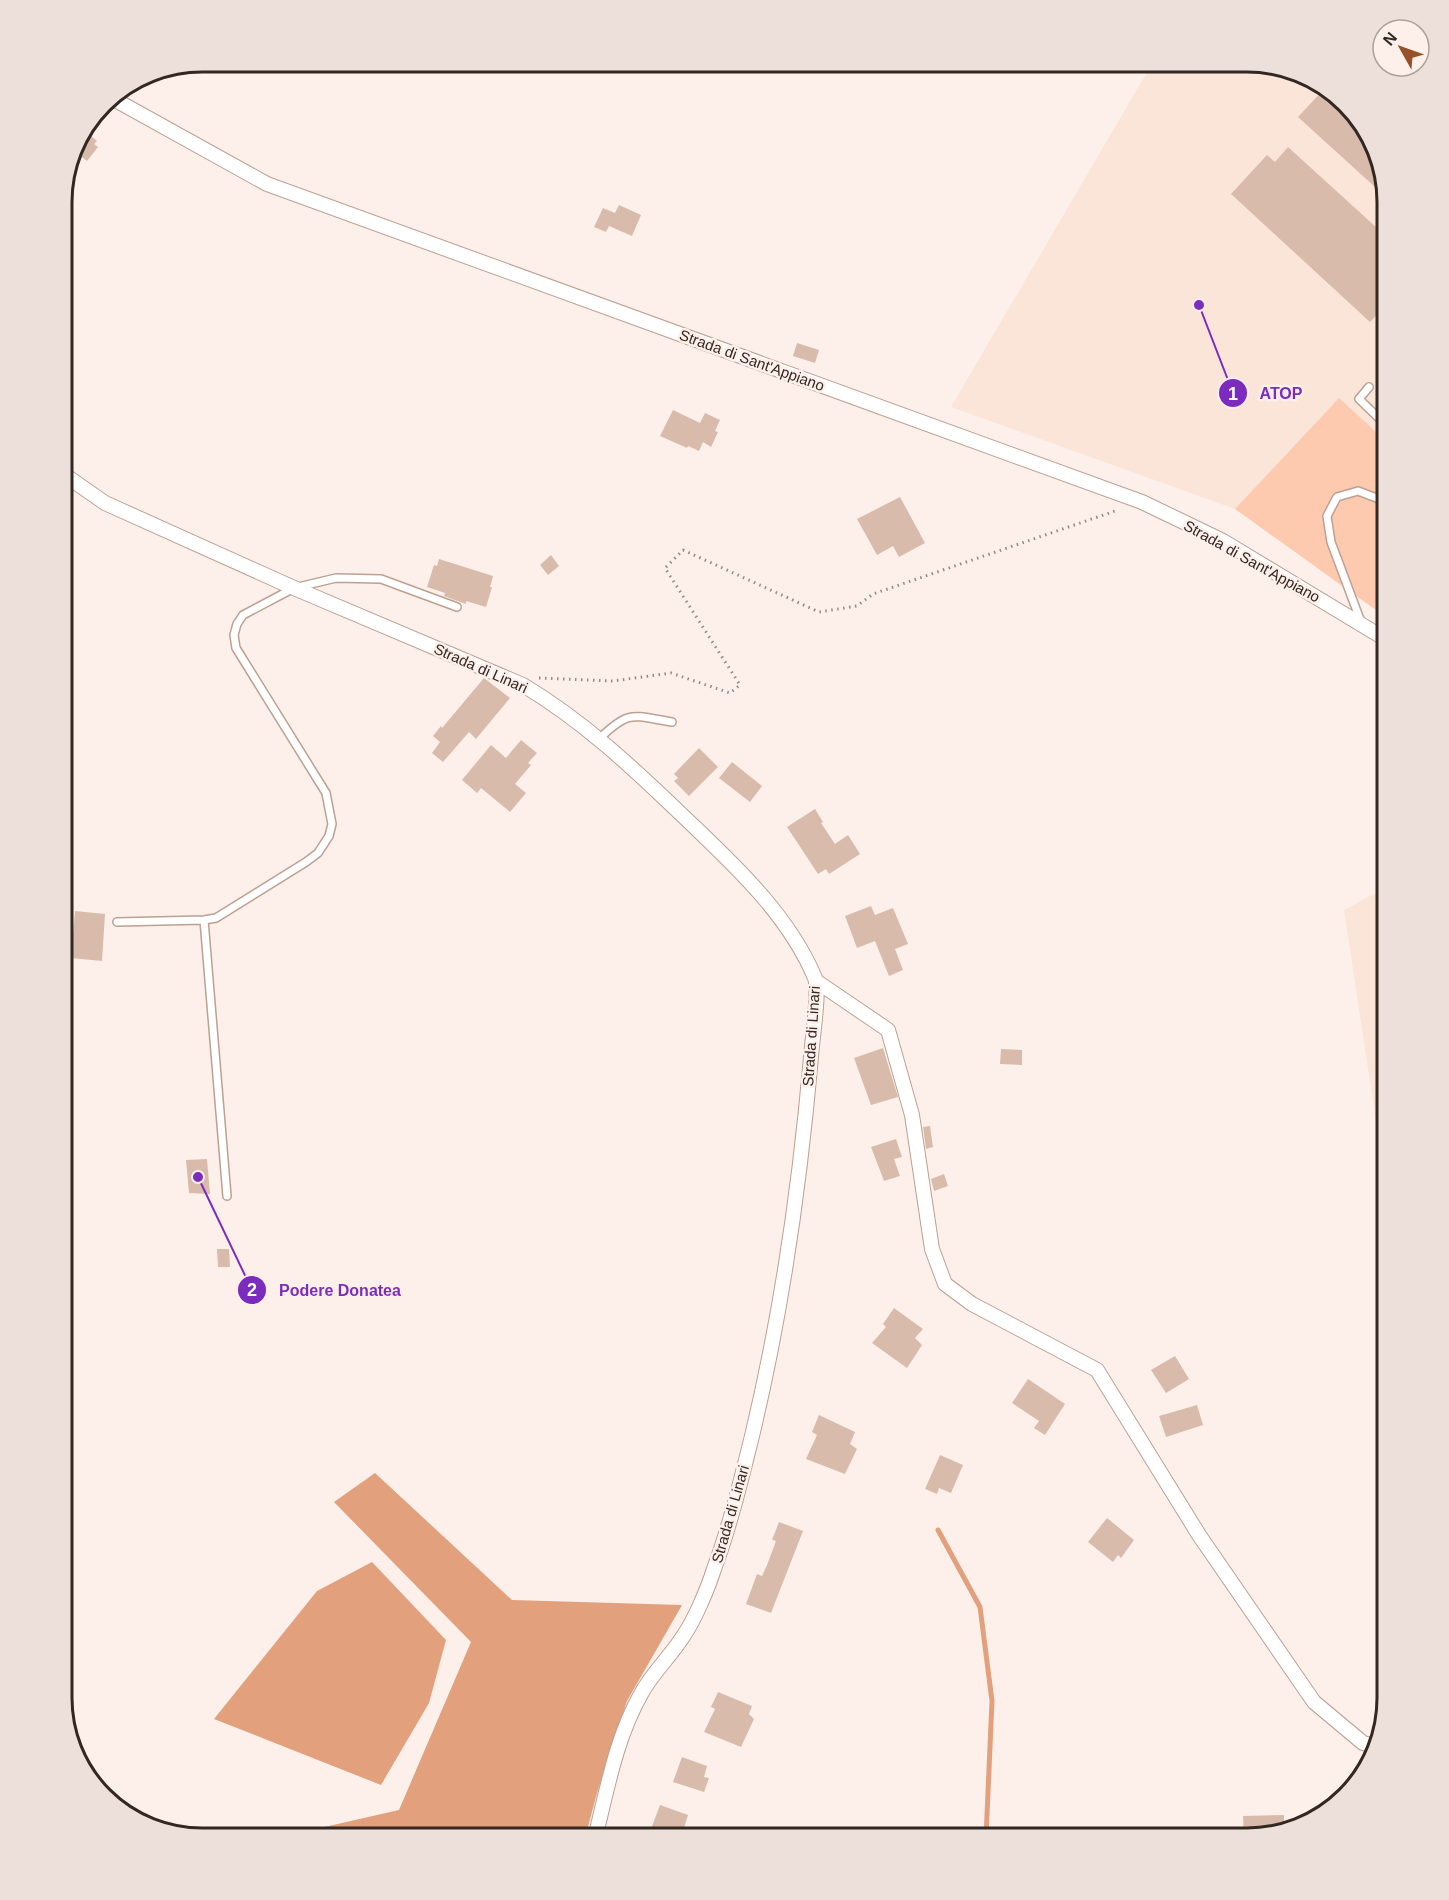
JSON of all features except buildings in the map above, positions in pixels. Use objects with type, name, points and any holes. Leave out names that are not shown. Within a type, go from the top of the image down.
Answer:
[{"type":"street","name":"Strada di Sant'Appiano","points":[[119,102],[267,184],[1142,502],[1223,541],[1377,633]]},
{"type":"street","name":"Strada di Linari","points":[[72,480],[105,503],[294,588],[524,685],[555,704],[600,738],[710,842],[766,901],[792,934],[816,981],[807,1105],[783,1289],[769,1365],[742,1478],[714,1571],[686,1633],[642,1691],[627,1721],[598,1828]]},
{"type":"street","points":[[816,981],[888,1030],[912,1115],[932,1249],[945,1284],[972,1304],[1097,1370],[1199,1534],[1314,1702],[1363,1743],[1368,1744]]},
{"type":"lane","points":[[1369,387],[1359,399],[1377,416]]},
{"type":"lane","points":[[1362,624],[1331,542],[1327,516],[1337,497],[1358,491],[1377,498]]},
{"type":"lane","points":[[117,922],[216,918],[306,862],[318,853],[329,836],[332,824],[326,793],[236,648],[234,635],[243,615],[294,588],[336,578],[381,579],[457,607]]},
{"type":"lane","points":[[600,738],[615,723],[630,716],[672,722]]},
{"type":"lane","points":[[204,920],[227,1196]]},
{"type":"path","points":[[524,685],[541,677],[613,681],[671,673],[730,693],[740,685],[666,568],[683,550],[819,612],[857,606],[873,594],[1142,502]]},
{"type":"shaded area","points":[[1147,72],[1255,72],[1280,76],[1312,89],[1326,99],[1339,110],[1360,137],[1373,169],[1377,202],[1377,611],[1235,509],[951,407]]},
{"type":"shaded area","points":[[1339,398],[1377,433],[1377,611],[1235,509]]},
{"type":"shaded area","points":[[1377,892],[1377,1128],[1344,910]]},
{"type":"shaded area","points":[[375,1473],[512,1600],[682,1605],[627,1701],[588,1828],[320,1828],[399,1810],[471,1642],[334,1502]]},
{"type":"shaded area","points":[[372,1562],[446,1640],[429,1703],[381,1785],[214,1719],[317,1591]]},
{"type":"waterway","points":[[938,1530],[980,1607],[992,1701],[986,1828]]},
{"type":"place","name":"ATOP","points":[[1199,305]]},
{"type":"place","name":"Podere Donatea","points":[[198,1177]]}]
